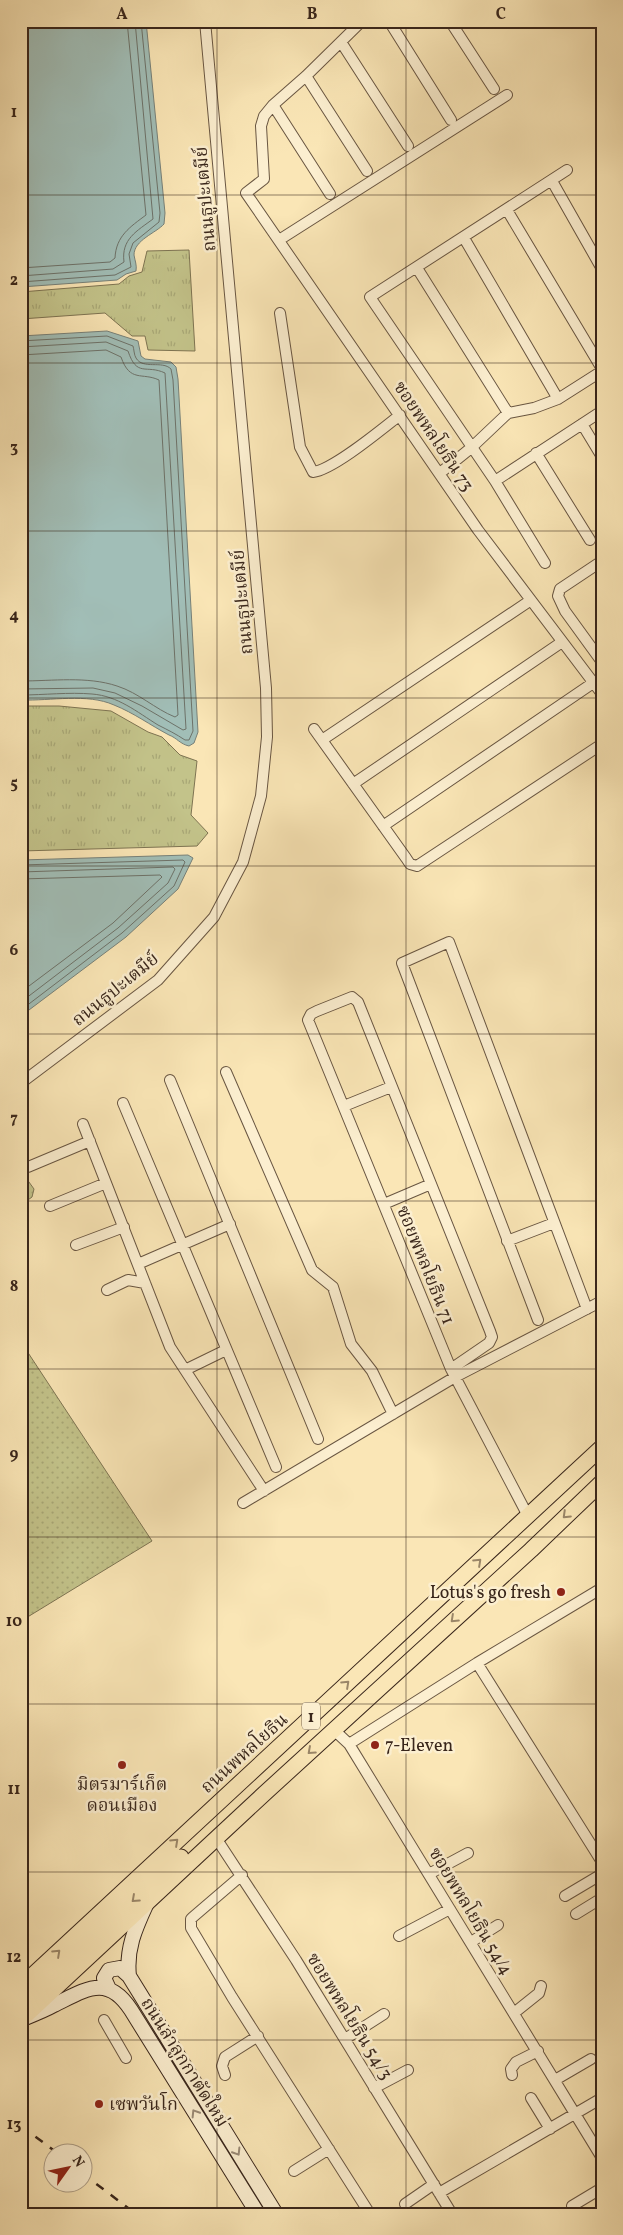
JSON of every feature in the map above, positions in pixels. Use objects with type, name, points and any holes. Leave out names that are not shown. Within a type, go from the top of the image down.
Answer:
[{"type":"main road","name":"ถนนพหลโยธิน","points":[[21,1986],[602,1447]]},
{"type":"main road","name":"1","points":[[22,2015],[146,1905],[216,1838],[531,1550],[602,1482]]},
{"type":"main road","points":[[320,1709],[334,1730]]},
{"type":"main road","points":[[22,2015],[171,1866],[209,1832],[247,1810]]},
{"type":"main road","points":[[129,1976],[129,1947],[146,1905]]},
{"type":"main road","points":[[109,1989],[104,1978],[109,1970],[120,1968],[129,1976]]},
{"type":"main road","name":"ถนนลำลูกกาตัดใหม่","points":[[129,1976],[276,2214]]},
{"type":"main road","points":[[22,2015],[87,1989],[96,1987],[109,1989]]},
{"type":"main road","name":"ถนนลำลูกกาตัดใหม่","points":[[109,1989],[124,2000],[258,2214]]},
{"type":"street","name":"ถนนธูปะเตมีย์","points":[[21,1083],[158,980],[214,917],[243,862],[261,796],[267,737],[266,688],[205,21]]},
{"type":"street","points":[[330,194],[273,105],[306,76],[362,21]]},
{"type":"street","points":[[389,21],[451,120]]},
{"type":"street","points":[[450,21],[494,89]]},
{"type":"street","points":[[341,42],[408,146]]},
{"type":"street","points":[[306,76],[367,171]]},
{"type":"street","points":[[279,240],[507,95]]},
{"type":"street","name":"ซอยพหลโยธิน 73","points":[[273,105],[264,116],[261,126],[264,179],[246,193],[478,530],[602,694]]},
{"type":"street","points":[[545,563],[495,481],[370,297],[567,170]]},
{"type":"street","points":[[552,181],[602,269]]},
{"type":"street","points":[[440,473],[471,448],[508,413],[534,408],[558,399],[602,370],[507,210]]},
{"type":"street","points":[[464,238],[558,399]]},
{"type":"street","points":[[417,268],[508,413]]},
{"type":"street","points":[[280,313],[300,448],[313,472],[320,472],[400,415]]},
{"type":"street","points":[[495,481],[602,411]]},
{"type":"street","points":[[582,424],[602,457]]},
{"type":"street","points":[[536,453],[590,540]]},
{"type":"street","points":[[602,561],[566,585],[560,590],[558,596],[565,611],[602,662]]},
{"type":"street","points":[[322,740],[530,600]]},
{"type":"street","points":[[353,784],[562,642]]},
{"type":"street","points":[[382,826],[593,683]]},
{"type":"street","points":[[314,729],[410,864],[417,866],[602,744]]},
{"type":"street","points":[[538,1320],[402,963],[449,942],[587,1309]]},
{"type":"street","name":"ซอยพหลโยธิน 71","points":[[391,1087],[358,1002],[354,998],[316,1010],[309,1016],[308,1020],[453,1373],[528,1516]]},
{"type":"street","points":[[226,1072],[312,1270],[333,1287],[351,1344],[372,1371],[392,1414]]},
{"type":"street","points":[[170,1080],[318,1439]]},
{"type":"street","points":[[243,1503],[392,1414],[453,1373],[489,1343],[492,1337],[391,1087],[344,1106]]},
{"type":"street","points":[[124,1102],[276,1467]]},
{"type":"street","points":[[83,1124],[170,1347],[264,1491]]},
{"type":"street","points":[[28,1166],[90,1141]]},
{"type":"street","points":[[50,1206],[106,1183]]},
{"type":"street","points":[[384,1204],[431,1184]]},
{"type":"street","points":[[507,1241],[554,1223]]},
{"type":"street","points":[[138,1264],[230,1224]]},
{"type":"street","points":[[76,1244],[124,1227]]},
{"type":"street","points":[[107,1290],[128,1280],[145,1283]]},
{"type":"street","points":[[453,1373],[602,1301]]},
{"type":"street","points":[[185,1370],[226,1350]]},
{"type":"street","points":[[349,1744],[477,1663],[602,1588]]},
{"type":"street","points":[[477,1663],[602,1862]]},
{"type":"street","name":"ซอยพหลโยธิน 54/4","points":[[334,1730],[349,1744],[602,2158]]},
{"type":"street","name":"ซอยพหลโยธิน 54/3","points":[[216,1838],[345,2039],[452,2214]]},
{"type":"street","points":[[429,1874],[468,1853]]},
{"type":"street","points":[[565,1896],[602,1874]]},
{"type":"street","points":[[242,1876],[193,1917],[190,1924],[194,1934],[370,2214]]},
{"type":"street","points":[[576,1914],[602,1898]]},
{"type":"street","points":[[399,1936],[450,1909]]},
{"type":"street","points":[[471,1942],[498,1925]]},
{"type":"street","points":[[514,2013],[539,1993],[541,1986]]},
{"type":"street","points":[[345,2039],[384,2014]]},
{"type":"street","points":[[104,2020],[126,2058]]},
{"type":"street","points":[[225,2075],[222,2066],[225,2057],[258,2036]]},
{"type":"street","points":[[512,2075],[511,2069],[516,2062],[538,2051]]},
{"type":"street","points":[[555,2080],[591,2059]]},
{"type":"street","points":[[374,2088],[408,2070]]},
{"type":"street","points":[[531,2098],[550,2129]]},
{"type":"street","points":[[405,2204],[550,2129],[602,2098]]},
{"type":"street","points":[[294,2170],[329,2149]]},
{"type":"street","points":[[572,2206],[602,2188]]},
{"type":"green space","points":[[189,250],[195,351],[148,350],[145,336],[132,336],[105,313],[21,319],[21,292],[119,284],[129,276],[142,272],[147,251]]},
{"type":"green space","points":[[21,706],[59,706],[111,711],[148,732],[162,737],[180,755],[197,761],[191,815],[208,833],[197,846],[21,851]]},
{"type":"green space","points":[[21,1171],[34,1189],[32,1197],[21,1205]]},
{"type":"green space","points":[[21,1342],[152,1541],[21,1621]]},
{"type":"water","points":[[21,21],[146,21],[165,213],[164,224],[141,241],[135,250],[136,271],[126,274],[117,280],[21,287]]},
{"type":"water","points":[[107,331],[138,341],[141,356],[145,359],[171,362],[176,367],[198,732],[194,743],[189,746],[128,712],[103,701],[81,698],[21,700],[21,336]]},
{"type":"water","points":[[188,855],[193,858],[178,889],[126,937],[21,1016],[21,860]]},
{"type":"railway","points":[[21,2126],[43,2142]]},
{"type":"railway","points":[[92,2181],[136,2214]]},
{"type":"place","name":"Lotus's go fresh","points":[[561,1592]]},
{"type":"place","name":"7-Eleven","points":[[375,1745]]},
{"type":"place","name":"มิตรมาร์เก็ต ดอนเมือง","points":[[122,1765]]},
{"type":"place","name":"เซพวันโก","points":[[99,2104]]}]
